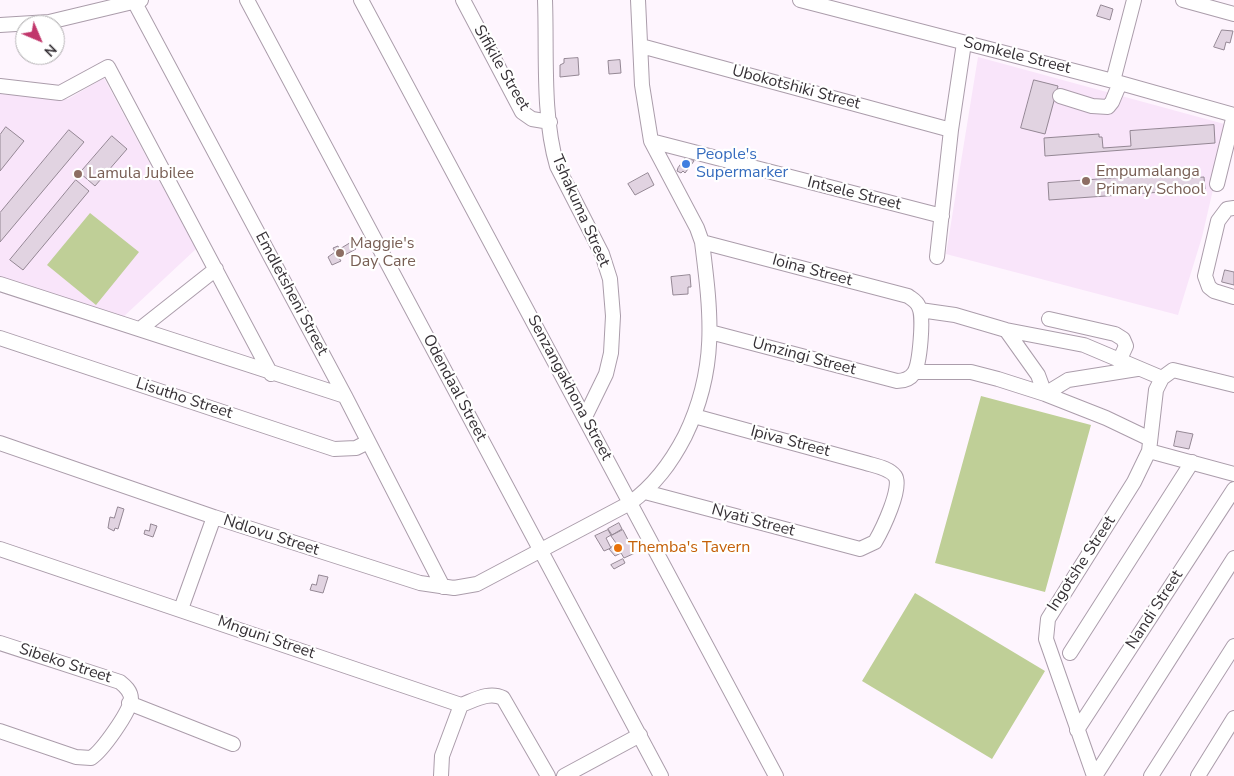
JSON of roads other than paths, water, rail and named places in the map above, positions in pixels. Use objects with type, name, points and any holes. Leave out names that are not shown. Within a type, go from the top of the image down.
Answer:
[{"type":"street","name":"Odendaal Street","points":[[247,0],[661,776]]},
{"type":"street","name":"Senzangakhona Street","points":[[361,0],[776,776]]},
{"type":"street","name":"Sifikile Street","points":[[463,0],[522,112],[532,119],[550,122]]},
{"type":"street","name":"Tshakuma Street","points":[[545,0],[552,152],[556,166],[602,254],[610,278],[613,316],[612,353],[606,374],[585,417]]},
{"type":"street","name":"Ndlovu Street","points":[[0,443],[214,517],[406,579],[442,587],[461,588],[477,584],[541,552],[630,503],[645,492],[666,469],[694,416],[708,367],[710,332],[702,242],[697,228],[651,141],[642,84],[638,0]]},
{"type":"street","name":"Somkele Street","points":[[800,0],[1117,82],[1234,115]]},
{"type":"street","points":[[1060,96],[1092,106],[1108,107],[1112,102],[1134,0]]},
{"type":"street","points":[[1183,0],[1234,14]]},
{"type":"street","points":[[0,25],[49,22],[138,1]]},
{"type":"street","name":"Emdletsheni Street","points":[[138,1],[345,396],[442,587]]},
{"type":"street","points":[[937,257],[951,130],[964,43]]},
{"type":"street","name":"Ubokotshiki Street","points":[[641,46],[951,130]]},
{"type":"street","points":[[0,86],[60,93],[108,66],[272,374]]},
{"type":"street","points":[[1217,184],[1234,115]]},
{"type":"street","name":"Intsele Street","points":[[651,141],[942,216]]},
{"type":"street","points":[[1233,208],[1221,214],[1218,221],[1204,276],[1209,287],[1220,294],[1234,298]]},
{"type":"street","name":"Ioina Street","points":[[702,242],[908,296],[920,308]]},
{"type":"street","points":[[140,329],[216,269]]},
{"type":"street","points":[[0,284],[272,374],[345,396]]},
{"type":"street","points":[[1234,385],[1173,370],[1162,378],[1084,345],[1006,330],[955,315],[920,308],[918,364],[915,372],[971,372],[1045,394],[1106,418],[1149,445],[1192,462],[1234,474]]},
{"type":"street","points":[[1049,319],[1115,334],[1123,339],[1126,346],[1120,359]]},
{"type":"street","points":[[1006,330],[1038,375],[1045,394]]},
{"type":"street","name":"Umzingi Street","points":[[710,332],[897,382],[904,381],[915,372]]},
{"type":"street","name":"Lisutho Street","points":[[0,338],[334,449],[356,448],[368,442]]},
{"type":"street","points":[[1045,394],[1068,380],[1137,369]]},
{"type":"street","name":"Ingotshe Street","points":[[1094,776],[1046,639],[1048,619],[1117,510],[1149,445],[1156,390],[1162,378]]},
{"type":"street","name":"Ipiva Street","points":[[694,416],[885,469],[896,477],[898,488],[875,542],[860,550]]},
{"type":"street","points":[[1070,653],[1192,462]]},
{"type":"street","name":"Nandi Street","points":[[1077,730],[1234,489]]},
{"type":"street","name":"Nyati Street","points":[[645,492],[860,550]]},
{"type":"street","points":[[181,610],[214,517]]},
{"type":"street","name":"Mnguni Street","points":[[0,549],[461,706]]},
{"type":"street","points":[[1094,776],[1234,558]]},
{"type":"street","name":"Sibeko Street","points":[[0,643],[120,682],[130,694],[130,703]]},
{"type":"street","points":[[1151,776],[1234,646]]},
{"type":"street","points":[[441,776],[442,756],[461,706],[485,696],[503,698],[548,776]]},
{"type":"street","points":[[0,731],[84,759],[91,758],[100,751],[130,703],[233,744]]},
{"type":"street","points":[[1198,776],[1234,718]]},
{"type":"street","points":[[564,776],[640,736]]},
{"type":"place","name":"People's Supermarker","points":[[686,164]]},
{"type":"place","name":"Lamula Jubilee","points":[[78,174]]},
{"type":"place","name":"Empumalanga Primary School","points":[[1086,181]]},
{"type":"place","name":"Maggie's Day Care","points":[[340,253]]},
{"type":"place","name":"Themba's Tavern","points":[[618,548]]}]
